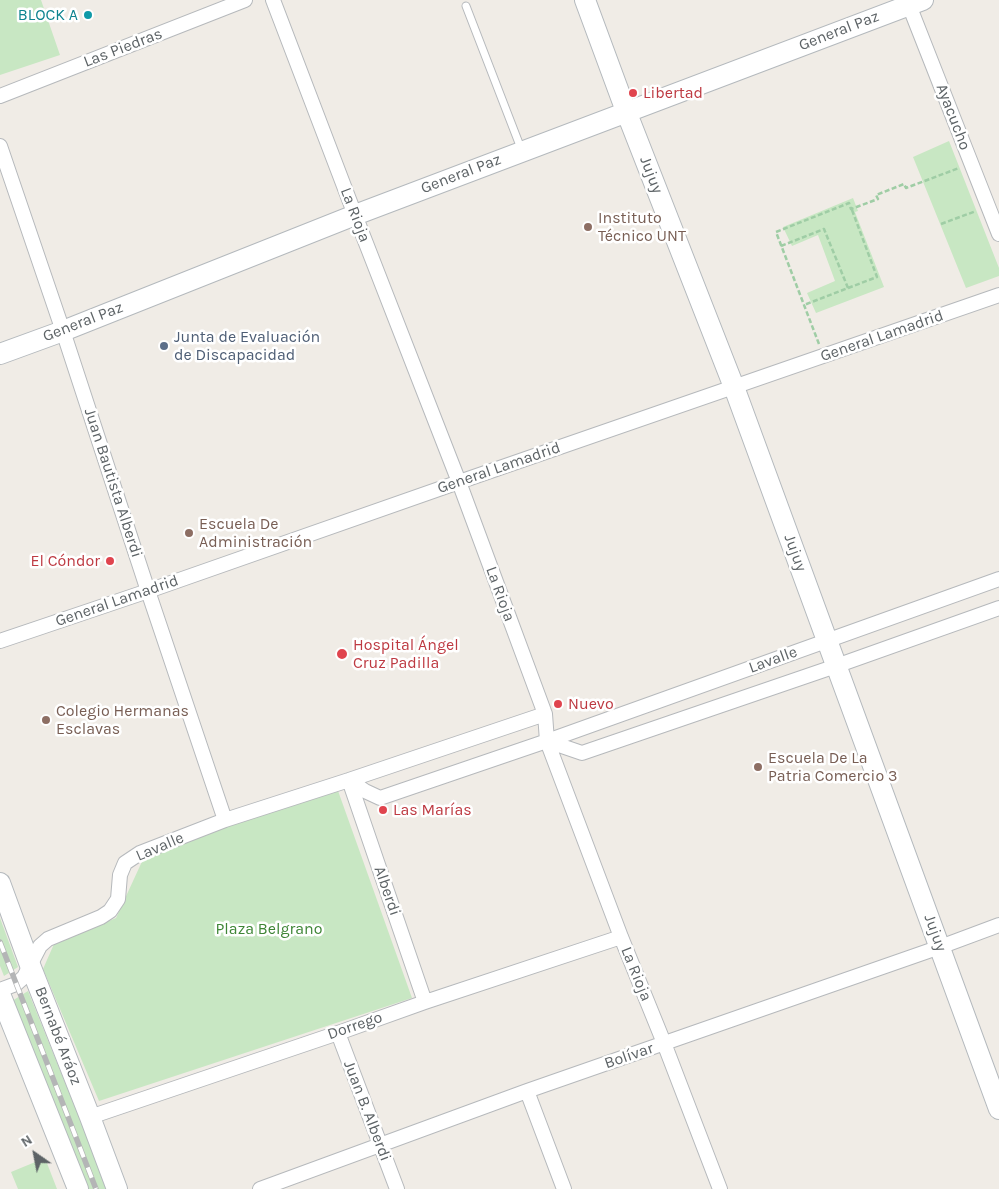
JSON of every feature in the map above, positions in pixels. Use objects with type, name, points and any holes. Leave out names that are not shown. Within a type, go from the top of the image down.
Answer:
[{"type":"street","name":"Las Piedras","points":[[0,96],[245,0]]},
{"type":"street","name":"La Rioja","points":[[273,0],[459,482],[545,714],[547,741],[621,937],[720,1189]]},
{"type":"street","name":"Jujuy","points":[[585,0],[626,111],[734,387],[999,1109]]},
{"type":"street","name":"General Paz","points":[[0,354],[63,331],[355,215],[913,2]]},
{"type":"street","name":"Ayacucho","points":[[913,2],[999,234]]},
{"type":"street","name":"Juan Bautista Alberdi","points":[[0,146],[225,820]]},
{"type":"street","name":"General Lamadrid","points":[[0,641],[999,295]]},
{"type":"street","name":"Lavalle","points":[[349,780],[380,798],[547,741],[999,579]]},
{"type":"street","name":"Lavalle","points":[[547,741],[582,754],[999,608]]},
{"type":"street","name":"Lavalle","points":[[0,992],[16,984],[24,977],[40,946],[48,939],[101,917],[110,911],[118,899],[120,875],[125,863],[140,853],[225,820],[545,714]]},
{"type":"street","name":"Alberdi","points":[[349,780],[425,1002]]},
{"type":"street","name":"Bernabé Aráoz","points":[[0,883],[117,1189]]},
{"type":"street","name":"Bolívar","points":[[260,1189],[527,1091],[999,925]]},
{"type":"street","name":"Dorrego","points":[[90,1117],[621,937]]},
{"type":"street","points":[[0,992],[78,1189]]},
{"type":"street","name":"Juan B. Alberdi","points":[[338,1033],[397,1189]]},
{"type":"street","points":[[527,1091],[564,1189]]},
{"type":"lane","points":[[466,6],[522,151]]},
{"type":"path","points":[[852,209],[878,199],[876,195],[897,186],[904,184],[906,188],[959,168]]},
{"type":"path","points":[[804,305],[877,276],[849,203],[776,232],[781,246],[804,305],[824,356]]},
{"type":"path","points":[[941,224],[976,211]]},
{"type":"path","points":[[781,246],[824,229],[848,288]]},
{"type":"green space","points":[[0,0],[41,0],[60,55],[0,75]]},
{"type":"green space","points":[[949,141],[999,268],[999,276],[966,288],[913,157]]},
{"type":"green space","points":[[853,198],[858,211],[855,212],[884,287],[816,313],[807,293],[835,281],[818,235],[792,246],[783,227]]},
{"type":"green space","name":"Plaza Belgrano","points":[[337,788],[412,998],[99,1101],[43,969],[54,944],[116,918],[145,855]]},
{"type":"green space","points":[[0,918],[18,967],[4,976],[0,966]]},
{"type":"green space","points":[[28,991],[108,1189],[88,1189],[12,1001]]},
{"type":"green space","points":[[45,1158],[57,1189],[18,1189],[11,1172]]},
{"type":"railway","points":[[0,942],[96,1189]]},
{"type":"place","name":"BLOCK A","points":[[88,15]]},
{"type":"place","name":"Libertad","points":[[633,93]]},
{"type":"place","name":"Instituto Técnico UNT","points":[[588,227]]},
{"type":"place","name":"Junta de Evaluación de Discapacidad","points":[[164,346]]},
{"type":"place","name":"Escuela De Administración","points":[[189,533]]},
{"type":"place","name":"El Cóndor","points":[[110,561]]},
{"type":"place","name":"Hospital Ángel Cruz Padilla","points":[[342,654]]},
{"type":"place","name":"Nuevo","points":[[558,704]]},
{"type":"place","name":"Colegio Hermanas Esclavas","points":[[46,720]]},
{"type":"place","name":"Escuela De La Patria Comercio 3","points":[[758,767]]},
{"type":"place","name":"Las Marías","points":[[383,810]]}]
